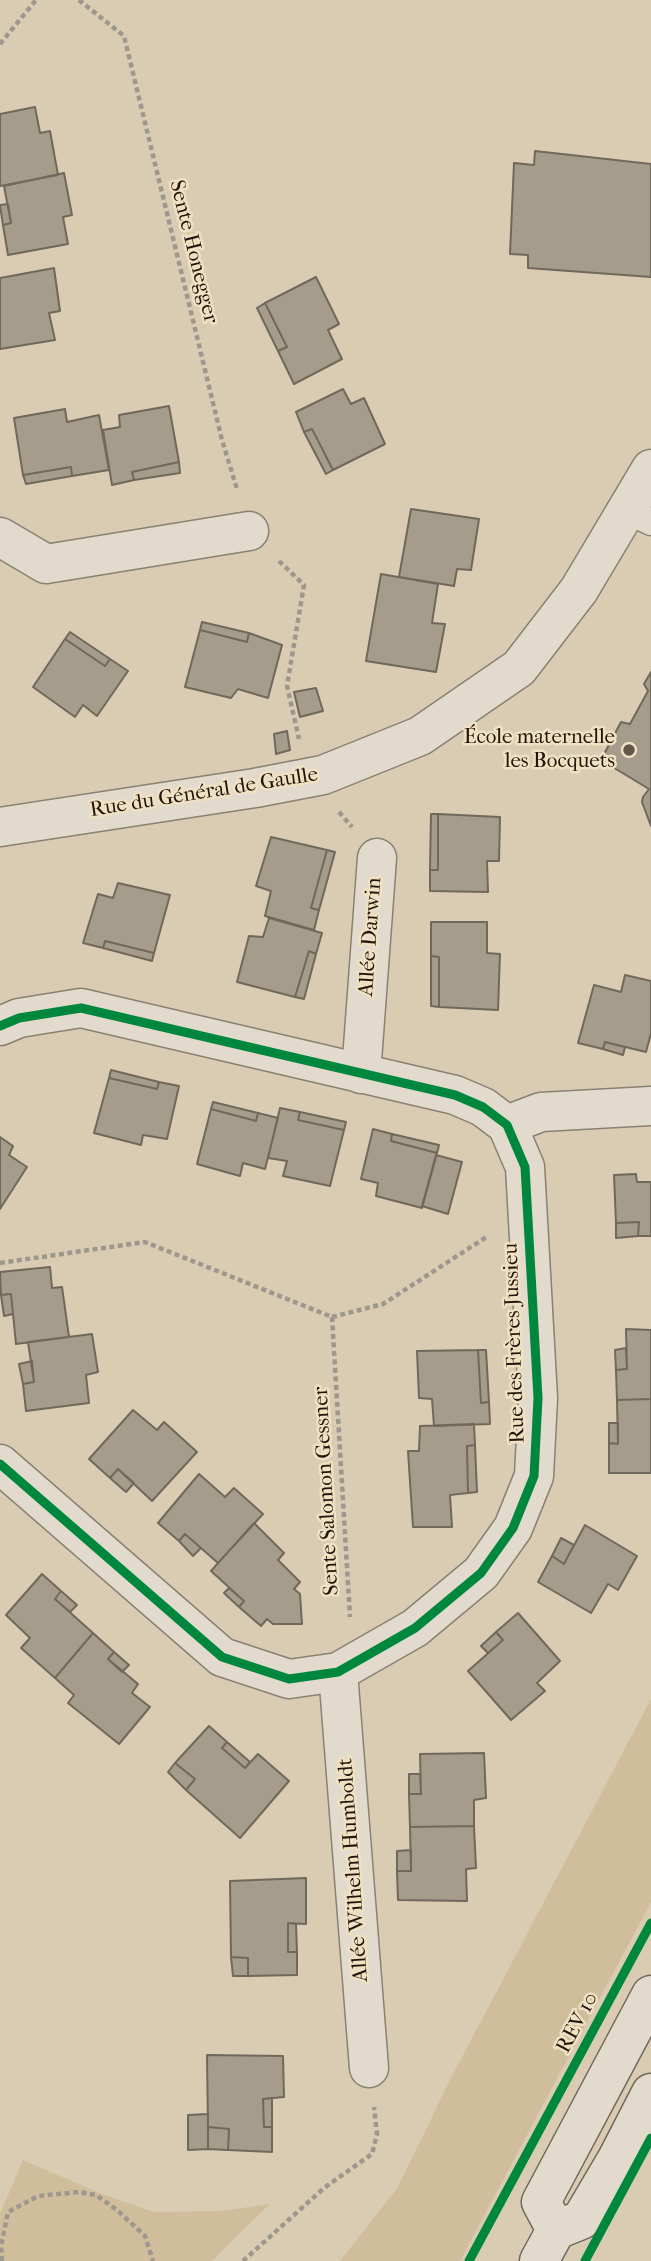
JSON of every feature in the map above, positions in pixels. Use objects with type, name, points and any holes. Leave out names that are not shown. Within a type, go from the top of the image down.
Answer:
[{"type":"street","name":"Rue du Général de Gaulle","points":[[0,827],[256,788],[323,775],[419,736],[519,668],[638,516],[651,469]]},
{"type":"street","points":[[0,537],[46,564],[249,531]]},
{"type":"street","name":"Allée Darwin","points":[[361,1074],[377,858]]},
{"type":"street","points":[[0,1026],[19,1018],[81,1008],[455,1095],[484,1107],[507,1125],[541,1112],[651,1106]]},
{"type":"street","name":"Rue des Frères Jussieu","points":[[0,1464],[222,1657],[289,1679],[345,1668],[415,1628],[481,1573],[513,1528],[534,1476],[538,1398],[525,1167],[507,1125]]},
{"type":"street","name":"Allée Wilhelm Humboldt","points":[[345,1668],[369,2068]]},
{"type":"street","points":[[651,1995],[541,2202],[548,2245],[581,2220],[651,2093]]},
{"type":"path","points":[[0,44],[36,0]]},
{"type":"path","points":[[0,1263],[145,1242],[332,1317],[383,1304],[498,1228],[529,1227]]},
{"type":"path","points":[[243,2261],[324,2188],[373,2154],[377,2134],[369,2068]]},
{"type":"path","points":[[2,2261],[1,2246],[8,2212],[38,2196],[79,2192],[96,2195],[145,2236],[153,2261]]},
{"type":"shaded area","points":[[651,1699],[651,1902],[460,2261],[340,2261],[398,2187],[451,2078]]},
{"type":"shaded area","points":[[23,2160],[102,2194],[154,2212],[221,2211],[270,2204],[212,2261],[0,2261],[0,2214]]},
{"type":"building","points":[[35,107],[40,133],[50,131],[58,175],[0,186],[0,114]]},
{"type":"building","points":[[535,151],[651,164],[651,277],[528,268],[528,255],[510,254],[514,163],[534,165]]},
{"type":"building","points":[[64,173],[72,215],[63,217],[68,244],[8,255],[3,225],[11,223],[4,186]]},
{"type":"building","points":[[8,204],[11,223],[3,225],[0,205]]},
{"type":"building","points":[[54,268],[60,311],[49,313],[55,340],[0,349],[0,278]]},
{"type":"building","points":[[316,277],[339,324],[328,330],[342,359],[294,384],[278,351],[287,347],[265,303]]},
{"type":"building","points":[[265,303],[287,347],[278,351],[257,308]]},
{"type":"building","points":[[343,389],[351,404],[364,398],[385,444],[333,470],[312,429],[304,432],[296,412]]},
{"type":"building","points":[[169,406],[179,462],[132,472],[134,480],[112,485],[103,430],[120,427],[119,415]]},
{"type":"building","points":[[65,409],[67,422],[99,415],[109,470],[72,476],[71,467],[23,475],[14,418]]},
{"type":"building","points":[[312,429],[333,470],[326,474],[304,432]]},
{"type":"building","points":[[179,462],[180,473],[134,480],[132,472]]},
{"type":"building","points":[[71,467],[72,476],[26,484],[23,475]]},
{"type":"building","points":[[411,509],[479,519],[471,570],[457,569],[454,586],[399,577]]},
{"type":"building","points":[[381,574],[438,584],[432,623],[445,624],[436,672],[366,661]]},
{"type":"building","points":[[202,622],[249,633],[247,642],[200,630]]},
{"type":"building","points":[[200,630],[247,642],[249,633],[282,645],[268,698],[238,689],[231,698],[185,687]]},
{"type":"building","points":[[70,632],[110,659],[105,666],[65,639]]},
{"type":"building","points":[[65,639],[105,666],[110,659],[128,671],[97,716],[83,705],[75,717],[33,687]]},
{"type":"building","name":"École maternelle les Bocquets","points":[[651,672],[651,826],[642,802],[649,789],[601,760],[621,722],[630,724],[648,691],[644,684]]},
{"type":"building","points":[[316,688],[323,711],[300,717],[294,692]]},
{"type":"building","points":[[287,731],[290,750],[276,754],[274,734]]},
{"type":"building","points":[[431,814],[438,814],[438,870],[430,870]]},
{"type":"building","points":[[438,814],[500,817],[499,861],[487,861],[488,892],[430,891],[430,870],[438,870]]},
{"type":"building","points":[[271,837],[327,850],[311,908],[319,910],[314,930],[265,916],[271,891],[256,886]]},
{"type":"building","points":[[327,850],[335,852],[319,910],[311,908]]},
{"type":"building","points":[[118,883],[170,895],[154,953],[105,941],[103,948],[83,943],[98,894],[113,898]]},
{"type":"building","points":[[269,918],[322,933],[316,954],[309,951],[295,997],[237,982],[249,936],[263,937]]},
{"type":"building","points":[[431,922],[487,922],[487,953],[500,954],[498,1010],[439,1007],[439,957],[431,956]]},
{"type":"building","points":[[105,941],[154,953],[152,961],[103,948]]},
{"type":"building","points":[[309,951],[316,954],[304,999],[295,997]]},
{"type":"building","points":[[431,956],[439,957],[439,1007],[431,1006]]},
{"type":"building","points":[[625,975],[651,981],[651,1033],[646,1052],[605,1042],[603,1049],[578,1043],[594,985],[621,992]]},
{"type":"building","points":[[605,1042],[625,1047],[623,1055],[603,1049]]},
{"type":"building","points":[[111,1070],[159,1082],[157,1089],[109,1078]]},
{"type":"building","points":[[109,1078],[157,1089],[159,1082],[179,1086],[167,1139],[143,1135],[141,1145],[94,1133]]},
{"type":"building","points":[[213,1102],[258,1113],[256,1121],[211,1109]]},
{"type":"building","points":[[280,1108],[300,1112],[298,1120],[344,1130],[330,1186],[283,1176],[287,1161],[268,1158]]},
{"type":"building","points":[[211,1109],[256,1121],[258,1113],[278,1118],[265,1169],[243,1163],[240,1176],[197,1164]]},
{"type":"building","points":[[300,1112],[346,1122],[344,1130],[298,1120]]},
{"type":"building","points":[[373,1129],[392,1134],[391,1141],[437,1153],[422,1208],[376,1196],[378,1183],[361,1179]]},
{"type":"building","points":[[392,1134],[439,1145],[437,1153],[391,1141]]},
{"type":"building","points":[[0,1137],[13,1146],[9,1155],[27,1167],[0,1209]]},
{"type":"building","points":[[436,1155],[462,1162],[448,1214],[422,1206]]},
{"type":"building","points":[[636,1174],[637,1182],[651,1182],[651,1236],[638,1236],[639,1222],[616,1223],[614,1175]]},
{"type":"building","points":[[639,1222],[638,1236],[616,1238],[616,1223]]},
{"type":"building","points":[[50,1267],[52,1288],[62,1287],[69,1337],[16,1344],[11,1294],[1,1295],[0,1272]]},
{"type":"building","points":[[11,1294],[13,1314],[4,1316],[1,1295]]},
{"type":"building","points":[[626,1329],[651,1330],[651,1399],[617,1400],[616,1370],[627,1369]]},
{"type":"building","points":[[92,1334],[98,1372],[86,1375],[89,1403],[26,1411],[23,1384],[34,1382],[28,1342]]},
{"type":"building","points":[[626,1348],[627,1369],[616,1370],[615,1350]]},
{"type":"building","points":[[478,1350],[486,1350],[489,1402],[481,1403]]},
{"type":"building","points":[[478,1350],[481,1403],[489,1402],[490,1424],[434,1426],[432,1399],[419,1398],[417,1351]]},
{"type":"building","points":[[32,1361],[34,1382],[23,1384],[19,1364]]},
{"type":"building","points":[[651,1399],[651,1473],[609,1473],[609,1443],[618,1444],[617,1400]]},
{"type":"building","points":[[133,1410],[157,1430],[164,1422],[197,1452],[152,1501],[118,1469],[110,1478],[89,1459]]},
{"type":"building","points":[[609,1423],[618,1423],[618,1444],[609,1443]]},
{"type":"building","points":[[474,1424],[475,1445],[467,1446],[468,1493],[450,1495],[452,1527],[413,1527],[408,1451],[419,1451],[420,1426]]},
{"type":"building","points":[[475,1445],[477,1492],[468,1493],[467,1446]]},
{"type":"building","points":[[118,1469],[134,1483],[126,1492],[110,1478]]},
{"type":"building","points":[[199,1474],[225,1497],[234,1488],[263,1514],[218,1563],[185,1534],[179,1541],[158,1523]]},
{"type":"building","points":[[254,1523],[284,1553],[278,1560],[300,1582],[294,1589],[300,1594],[302,1624],[273,1624],[267,1619],[261,1626],[239,1607],[244,1601],[211,1571]]},
{"type":"building","points":[[585,1525],[637,1556],[618,1590],[608,1584],[591,1613],[538,1582],[552,1556],[564,1564]]},
{"type":"building","points":[[185,1534],[201,1548],[193,1556],[179,1541]]},
{"type":"building","points":[[561,1538],[574,1545],[564,1564],[552,1556]]},
{"type":"building","points":[[42,1574],[61,1591],[55,1599],[93,1633],[55,1678],[21,1648],[30,1638],[6,1615]]},
{"type":"building","points":[[229,1588],[244,1601],[239,1607],[224,1593]]},
{"type":"building","points":[[61,1591],[77,1605],[70,1612],[55,1599]]},
{"type":"building","points":[[518,1613],[560,1661],[537,1683],[545,1691],[511,1720],[468,1671],[503,1640],[496,1632]]},
{"type":"building","points":[[496,1632],[503,1640],[488,1653],[481,1646]]},
{"type":"building","points":[[93,1633],[114,1652],[108,1659],[138,1684],[132,1693],[150,1707],[119,1744],[68,1703],[74,1695],[55,1678]]},
{"type":"building","points":[[114,1652],[129,1665],[122,1672],[108,1659]]},
{"type":"building","points":[[209,1726],[227,1742],[222,1748],[245,1768],[258,1754],[289,1781],[240,1838],[186,1790],[195,1779],[175,1763]]},
{"type":"building","points":[[227,1742],[250,1762],[245,1768],[222,1748]]},
{"type":"building","points":[[484,1753],[486,1798],[474,1800],[474,1826],[410,1827],[409,1794],[421,1794],[420,1754]]},
{"type":"building","points":[[175,1763],[195,1779],[186,1790],[168,1772]]},
{"type":"building","points":[[409,1774],[420,1774],[421,1794],[409,1794]]},
{"type":"building","points":[[474,1826],[476,1868],[466,1869],[467,1901],[398,1900],[397,1871],[411,1871],[410,1827]]},
{"type":"building","points":[[411,1850],[411,1871],[397,1871],[397,1851]]},
{"type":"building","points":[[306,1878],[306,1924],[288,1923],[288,1952],[297,1952],[297,1975],[248,1976],[248,1958],[231,1957],[230,1881]]},
{"type":"building","points":[[288,1923],[296,1924],[297,1952],[288,1952]]},
{"type":"building","points":[[231,1957],[248,1958],[248,1976],[233,1976]]},
{"type":"building","points":[[207,2055],[283,2056],[284,2097],[263,2099],[264,2127],[272,2127],[272,2152],[228,2150],[229,2129],[208,2127]]},
{"type":"building","points":[[272,2098],[272,2127],[264,2127],[263,2099]]},
{"type":"building","points":[[208,2114],[208,2149],[188,2150],[188,2115]]},
{"type":"building","points":[[208,2127],[229,2129],[228,2150],[208,2149]]},
{"type":"cycle path","points":[[0,1026],[19,1018],[81,1008],[455,1095],[483,1107],[507,1125],[525,1167],[538,1398],[534,1476],[513,1528],[481,1573],[415,1628],[338,1672],[289,1679],[222,1657],[0,1464]]},
{"type":"cycle path","name":"REV 10","points":[[469,2261],[651,1923]]},
{"type":"cycle path","points":[[585,2261],[651,2138]]},
{"type":"place","name":"École maternelle les Bocquets","points":[[629,750]]}]
